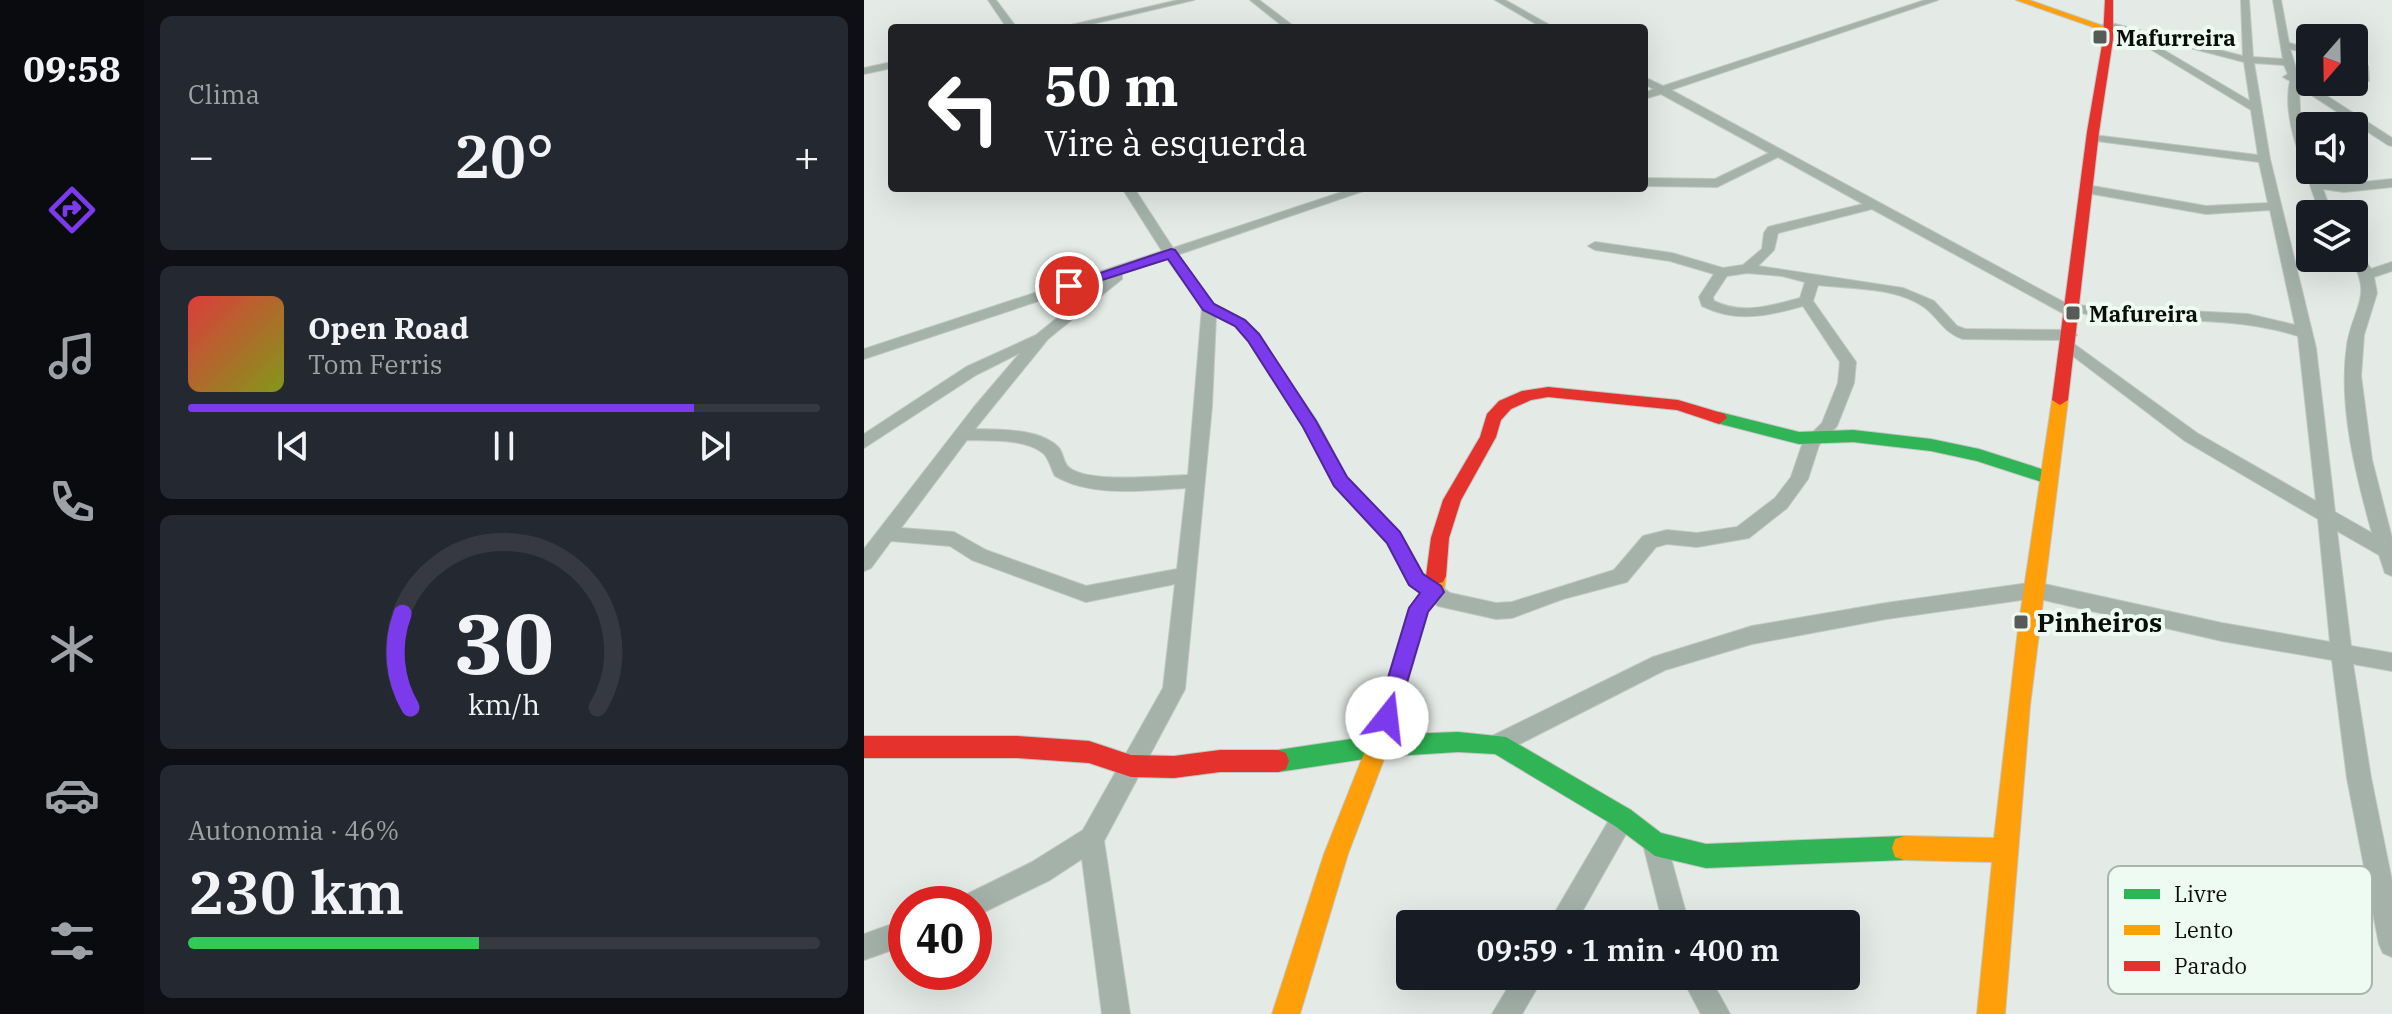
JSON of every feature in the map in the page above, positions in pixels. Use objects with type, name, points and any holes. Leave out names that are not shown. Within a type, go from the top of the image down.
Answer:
[{"type":"main road","points":[[2020,0],[2112,27]]},
{"type":"main road","points":[[1991,1014],[2006,850],[2048,478],[2070,341],[2093,138],[2112,27],[2109,0]]},
{"type":"main road","points":[[1286,1014],[1336,854],[1378,746],[1419,608],[1434,592],[1440,538],[1452,500],[1488,437],[1493,418],[1505,405],[1528,395],[1576,394],[1678,405],[1799,438],[1817,435],[1931,445],[1979,455],[2048,478]]},
{"type":"main road","points":[[864,747],[1031,748],[1089,752],[1131,766],[1174,767],[1220,761],[1277,761],[1378,746],[1458,742],[1498,744],[1623,818],[1655,844],[1706,856],[1902,848],[2006,850]]},
{"type":"street","points":[[992,0],[1009,24]]},
{"type":"street","points":[[1081,24],[1190,0]]},
{"type":"street","points":[[1254,0],[1286,24]]},
{"type":"street","points":[[1499,0],[1543,24]]},
{"type":"street","points":[[1648,95],[1934,0]]},
{"type":"street","points":[[2297,112],[2294,70],[2284,44],[2276,0],[2245,3],[2249,60],[2264,159],[2304,333],[2359,778],[2392,944]]},
{"type":"street","points":[[1894,5],[1907,9]]},
{"type":"street","points":[[2112,27],[2294,70],[2392,143]]},
{"type":"street","points":[[2112,27],[2256,109]]},
{"type":"street","points":[[2284,44],[2296,47]]},
{"type":"street","points":[[2249,60],[2294,70]]},
{"type":"street","points":[[864,71],[888,66]]},
{"type":"street","points":[[1648,82],[2073,311],[2258,318],[2304,333]]},
{"type":"street","points":[[2093,138],[2264,159]]},
{"type":"street","points":[[1648,182],[1717,183],[1778,153]]},
{"type":"street","points":[[2321,200],[2316,184],[2344,188],[2392,183]]},
{"type":"street","points":[[2087,189],[2206,210],[2274,206]]},
{"type":"street","points":[[1131,192],[1209,307],[1240,323],[1253,338],[1311,425],[1340,481],[1393,537],[1416,579],[1445,600],[1496,611],[1512,610],[1561,592],[1620,576],[1650,541],[1667,537],[1697,540],[1742,533],[1781,503],[1799,479],[1811,442],[1829,426],[1846,383],[1848,362],[1806,301]]},
{"type":"street","points":[[864,354],[1354,192]]},
{"type":"street","points":[[1747,269],[1772,245],[1770,233],[1773,230],[1874,205]]},
{"type":"street","points":[[1595,246],[1672,257],[1722,272],[1747,269],[1888,289],[1929,304],[1952,329],[1963,334],[2070,341],[2191,437],[2327,517],[2389,560]]},
{"type":"street","points":[[2368,275],[2392,266]]},
{"type":"street","points":[[864,563],[1043,336],[1128,267]]},
{"type":"street","points":[[1722,272],[1706,297],[1707,303],[1717,309],[1732,314],[1756,314],[1806,301]]},
{"type":"street","points":[[2366,272],[2372,284],[2368,310],[2359,327],[2354,349],[2355,399],[2366,467],[2389,560]]},
{"type":"street","points":[[1806,301],[1813,280]]},
{"type":"street","points":[[992,895],[1041,871],[1092,839],[1174,689],[1197,481],[1209,307]]},
{"type":"street","points":[[864,442],[971,371],[1043,336]]},
{"type":"street","points":[[963,434],[1023,439],[1048,447],[1054,452],[1057,466],[1064,473],[1083,478],[1127,483],[1197,481]]},
{"type":"street","points":[[887,534],[954,539],[979,555],[1086,594],[1165,577],[1186,576]]},
{"type":"street","points":[[1498,744],[1660,663],[1752,635],[1886,611],[2035,590],[2222,632],[2392,662]]},
{"type":"street","points":[[1569,910],[1623,818]]},
{"type":"street","points":[[1092,839],[1116,1014]]},
{"type":"street","points":[[1655,844],[1672,910]]},
{"type":"street","points":[[864,947],[888,938]]},
{"type":"street","points":[[1506,1014],[1522,990]]},
{"type":"street","points":[[1702,990],[1716,1014]]},
{"type":"traffic: fast","points":[[1719,418],[1799,438],[1853,436],[1931,445],[1979,455],[2048,478]]},
{"type":"traffic: fast","points":[[1278,761],[1378,746],[1458,742],[1498,744],[1623,818],[1655,844],[1706,856],[1904,848]]},
{"type":"traffic: slow","points":[[2020,0],[2107,29]]},
{"type":"traffic: slow","points":[[1991,1014],[2020,706],[2060,400]]},
{"type":"traffic: slow","points":[[1286,1014],[1336,854],[1378,746],[1419,608],[1434,592],[1436,576]]},
{"type":"traffic: slow","points":[[1904,848],[2006,850]]},
{"type":"traffic: jam","points":[[2060,400],[2093,132],[2108,39],[2109,0]]},
{"type":"traffic: jam","points":[[1436,576],[1440,538],[1452,500],[1488,437],[1493,418],[1505,405],[1528,395],[1548,392],[1678,405],[1719,418]]},
{"type":"traffic: jam","points":[[864,747],[1017,747],[1089,752],[1131,766],[1174,767],[1220,761],[1278,761]]},
{"type":"place","name":"Mafurreira","points":[[2100,37]]},
{"type":"place","name":"Mafureira","points":[[2073,313]]},
{"type":"place","name":"Pinheiros","points":[[2021,622]]},
{"type":"route","points":[[1069,286],[1171,253],[1188,282],[1203,296],[1209,307],[1240,323],[1253,338],[1311,425],[1340,481],[1393,537],[1416,579],[1434,592],[1419,608],[1387,718]]}]
